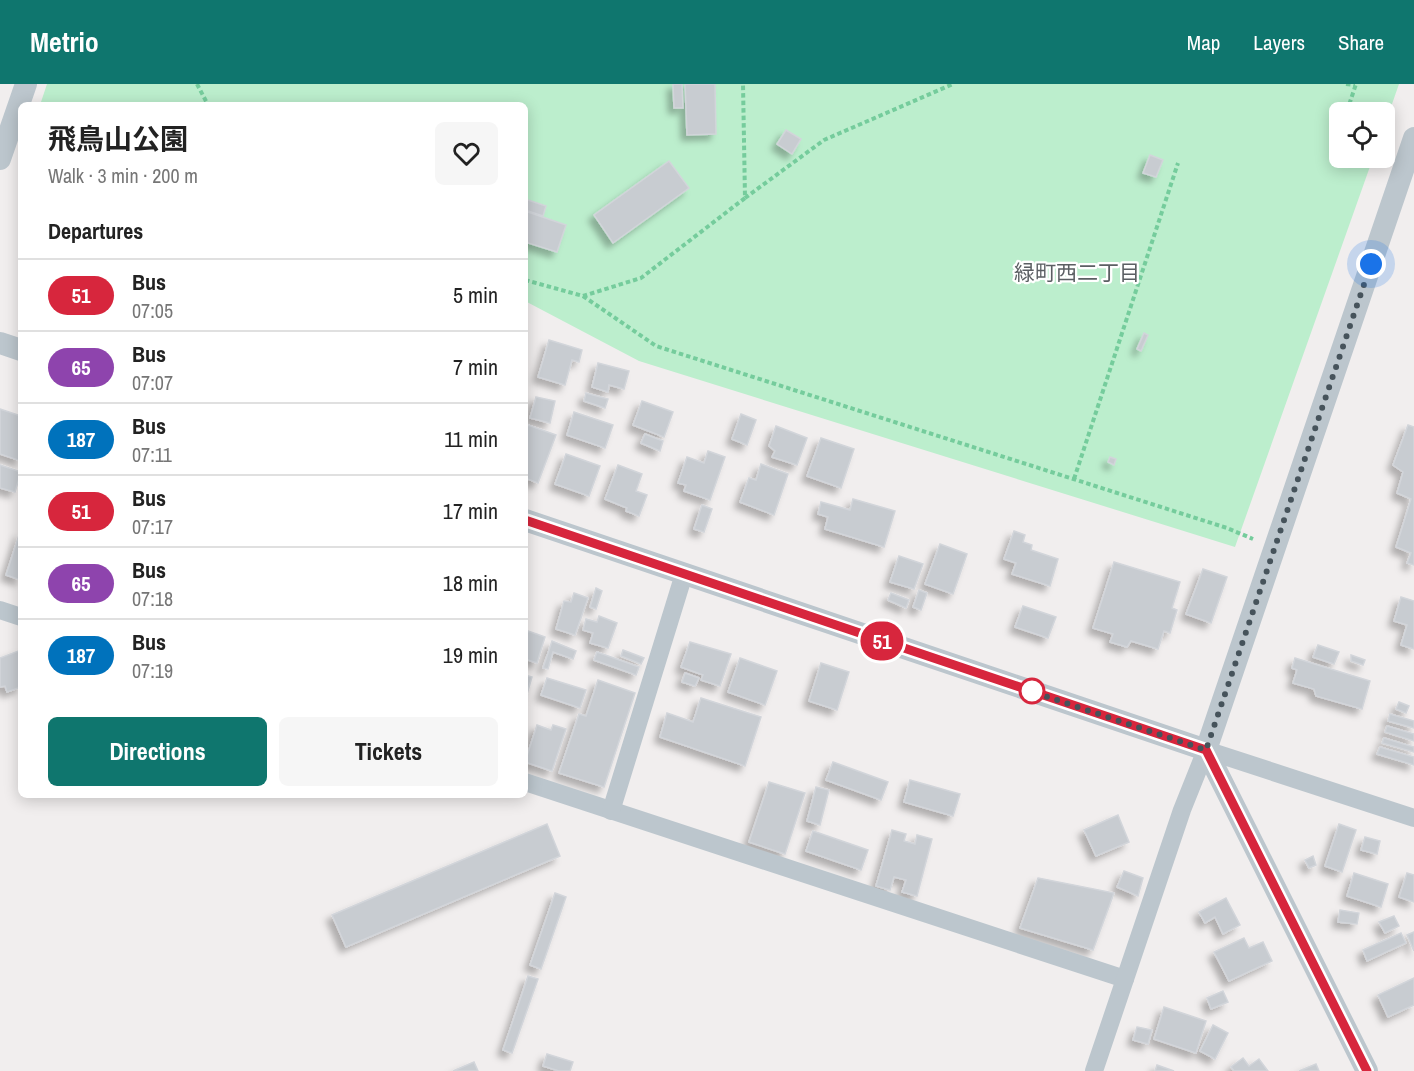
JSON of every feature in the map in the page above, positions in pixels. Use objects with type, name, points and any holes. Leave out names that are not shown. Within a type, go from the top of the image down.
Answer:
[{"type":"street","points":[[20,102],[26,84]]},
{"type":"street","points":[[0,159],[18,107]]},
{"type":"street","points":[[1094,1071],[1182,810],[1206,750],[1412,149]]},
{"type":"street","points":[[0,343],[18,349]]},
{"type":"street","points":[[528,521],[1414,818]]},
{"type":"street","points":[[611,811],[684,574]]},
{"type":"street","points":[[0,610],[18,616]]},
{"type":"street","points":[[1206,750],[1367,1071]]},
{"type":"street","points":[[528,783],[1125,979]]},
{"type":"path","points":[[197,84],[206,102]]},
{"type":"path","points":[[744,84],[745,198]]},
{"type":"path","points":[[583,296],[641,278],[824,140],[953,84]]},
{"type":"path","points":[[1346,84],[1356,85],[1350,102]]},
{"type":"path","points":[[1074,479],[1178,163]]},
{"type":"path","points":[[528,281],[583,296],[656,346],[1227,528],[1254,539]]},
{"type":"green space","points":[[47,84],[1399,84],[1393,102],[1329,102],[1329,168],[1369,168],[1235,547],[639,361],[528,303],[528,102],[41,102]]},
{"type":"building","points":[[673,84],[682,84],[683,108],[674,108]]},
{"type":"building","points":[[685,84],[715,84],[716,134],[687,135]]},
{"type":"building","points":[[786,130],[801,139],[792,154],[777,144]]},
{"type":"building","points":[[1150,155],[1163,160],[1156,177],[1143,173]]},
{"type":"building","points":[[669,161],[689,188],[613,243],[594,215]]},
{"type":"building","points":[[528,200],[546,206],[543,216],[528,211]]},
{"type":"building","points":[[528,212],[566,225],[557,252],[528,243]]},
{"type":"building","points":[[1144,333],[1148,335],[1141,351],[1137,349]]},
{"type":"building","points":[[549,340],[582,350],[579,362],[572,360],[565,385],[538,377]]},
{"type":"building","points":[[598,363],[629,371],[624,389],[609,385],[608,392],[592,387]]},
{"type":"building","points":[[586,393],[608,399],[605,408],[584,401]]},
{"type":"building","points":[[536,397],[555,401],[550,423],[530,418]]},
{"type":"building","points":[[642,401],[673,412],[664,437],[633,425]]},
{"type":"building","points":[[0,409],[18,415],[18,460],[0,454]]},
{"type":"building","points":[[574,412],[613,425],[605,448],[567,435]]},
{"type":"building","points":[[741,414],[756,420],[747,445],[732,439]]},
{"type":"building","points":[[528,425],[556,435],[538,483],[528,479]]},
{"type":"building","points":[[1408,425],[1414,427],[1414,565],[1407,563],[1411,553],[1396,547],[1411,499],[1397,493],[1403,472],[1393,465]]},
{"type":"building","points":[[776,426],[807,438],[797,465],[772,457],[775,451],[769,446]]},
{"type":"building","points":[[645,434],[663,441],[660,451],[641,443]]},
{"type":"building","points":[[821,438],[854,449],[841,488],[807,476]]},
{"type":"building","points":[[708,451],[725,457],[710,500],[684,491],[686,485],[678,483],[687,457],[704,463]]},
{"type":"building","points":[[566,454],[600,466],[589,496],[555,484]]},
{"type":"building","points":[[1110,457],[1116,459],[1114,465],[1108,462]]},
{"type":"building","points":[[761,464],[788,474],[774,515],[740,502],[749,478],[756,480]]},
{"type":"building","points":[[0,465],[18,471],[15,492],[0,488]]},
{"type":"building","points":[[618,465],[642,474],[636,491],[647,495],[639,516],[605,499]]},
{"type":"building","points":[[853,499],[895,511],[884,547],[825,529],[828,517],[818,514],[821,502],[850,510]]},
{"type":"building","points":[[702,505],[712,509],[704,532],[694,529]]},
{"type":"building","points":[[1014,531],[1025,535],[1023,542],[1032,545],[1031,550],[1058,559],[1050,586],[1012,574],[1016,563],[1004,559]]},
{"type":"building","points":[[18,538],[18,579],[6,575]]},
{"type":"building","points":[[940,544],[967,554],[953,594],[925,584]]},
{"type":"building","points":[[899,556],[923,564],[914,589],[890,582]]},
{"type":"building","points":[[1114,562],[1180,582],[1172,608],[1177,610],[1170,633],[1164,631],[1158,649],[1131,641],[1127,647],[1110,642],[1113,634],[1093,628]]},
{"type":"building","points":[[1203,569],[1227,577],[1211,623],[1186,614]]},
{"type":"building","points":[[596,588],[602,591],[596,609],[590,607]]},
{"type":"building","points":[[919,590],[927,593],[921,610],[913,607]]},
{"type":"building","points":[[574,593],[588,598],[575,635],[556,629],[564,601],[571,602]]},
{"type":"building","points":[[891,593],[909,600],[906,608],[888,600]]},
{"type":"building","points":[[1401,597],[1414,601],[1414,649],[1401,645],[1407,625],[1394,621]]},
{"type":"building","points":[[1023,606],[1056,617],[1048,638],[1015,627]]},
{"type":"building","points":[[599,616],[617,623],[608,648],[590,643],[593,633],[583,630],[586,619],[597,622]]},
{"type":"building","points":[[528,631],[545,637],[537,663],[528,660]]},
{"type":"building","points":[[552,641],[576,651],[573,659],[553,652],[548,669],[543,668]]},
{"type":"building","points":[[690,642],[731,654],[720,686],[701,680],[703,675],[681,667]]},
{"type":"building","points":[[1318,645],[1339,652],[1334,664],[1313,657]]},
{"type":"building","points":[[623,650],[644,658],[641,664],[621,656]]},
{"type":"building","points":[[18,651],[18,688],[7,692],[5,686],[0,687],[0,658]]},
{"type":"building","points":[[597,652],[639,667],[636,675],[594,660]]},
{"type":"building","points":[[1351,655],[1365,660],[1363,665],[1351,661]]},
{"type":"building","points":[[740,658],[777,671],[765,705],[728,692]]},
{"type":"building","points":[[1295,658],[1370,681],[1362,709],[1316,696],[1314,689],[1293,683],[1297,670],[1292,668]]},
{"type":"building","points":[[821,663],[849,672],[837,710],[809,701]]},
{"type":"building","points":[[685,673],[699,678],[695,686],[682,682]]},
{"type":"building","points":[[528,676],[532,677],[528,691]]},
{"type":"building","points":[[547,678],[586,690],[580,708],[541,695]]},
{"type":"building","points":[[598,680],[635,693],[604,787],[559,773],[579,714],[586,716]]},
{"type":"building","points":[[701,698],[761,717],[745,766],[660,737],[667,713],[693,722]]},
{"type":"building","points":[[1399,702],[1409,706],[1406,713],[1396,709]]},
{"type":"building","points":[[1390,714],[1414,721],[1414,728],[1388,721]]},
{"type":"building","points":[[537,725],[551,730],[553,725],[566,729],[552,771],[528,763],[528,753]]},
{"type":"building","points":[[1387,726],[1414,734],[1414,741],[1385,732]]},
{"type":"building","points":[[1384,738],[1414,747],[1414,752],[1382,743]]},
{"type":"building","points":[[1380,747],[1414,757],[1414,765],[1377,754]]},
{"type":"building","points":[[833,762],[888,782],[881,800],[826,780]]},
{"type":"building","points":[[910,780],[960,794],[953,816],[904,802]]},
{"type":"building","points":[[769,782],[805,793],[785,854],[749,842]]},
{"type":"building","points":[[816,787],[829,790],[820,825],[807,821]]},
{"type":"building","points":[[1118,815],[1129,842],[1096,856],[1084,830]]},
{"type":"building","points":[[547,824],[560,856],[346,947],[332,915]]},
{"type":"building","points":[[1339,824],[1356,830],[1342,872],[1325,866]]},
{"type":"building","points":[[892,830],[906,834],[904,841],[915,844],[917,835],[932,839],[917,896],[902,892],[906,880],[894,877],[890,890],[876,886]]},
{"type":"building","points":[[813,831],[868,850],[861,870],[806,851]]},
{"type":"building","points":[[1365,837],[1380,841],[1377,854],[1361,850]]},
{"type":"building","points":[[1313,856],[1316,865],[1309,868],[1305,860]]},
{"type":"building","points":[[1124,871],[1143,878],[1138,896],[1117,887]]},
{"type":"building","points":[[1354,873],[1388,884],[1381,907],[1347,896]]},
{"type":"building","points":[[1407,873],[1414,875],[1414,902],[1399,897]]},
{"type":"building","points":[[1038,878],[1114,893],[1093,950],[1020,928]]},
{"type":"building","points":[[555,893],[566,897],[541,969],[530,965]]},
{"type":"building","points":[[1226,898],[1240,925],[1223,934],[1215,917],[1205,923],[1199,912]]},
{"type":"building","points":[[1340,910],[1359,913],[1357,924],[1338,922]]},
{"type":"building","points":[[1394,916],[1399,926],[1385,933],[1379,922]]},
{"type":"building","points":[[1414,932],[1414,951],[1407,935]]},
{"type":"building","points":[[1401,933],[1406,943],[1367,961],[1363,950]]},
{"type":"building","points":[[1244,938],[1249,948],[1263,942],[1272,961],[1229,981],[1214,952]]},
{"type":"building","points":[[528,976],[538,979],[512,1053],[503,1050]]},
{"type":"building","points":[[1414,978],[1414,1005],[1388,1017],[1378,995]]},
{"type":"building","points":[[1223,991],[1228,1002],[1211,1009],[1207,998]]},
{"type":"building","points":[[1164,1007],[1206,1021],[1196,1053],[1154,1039]]},
{"type":"building","points":[[1213,1025],[1228,1033],[1215,1059],[1200,1051]]},
{"type":"building","points":[[1137,1027],[1152,1030],[1148,1044],[1133,1040]]},
{"type":"building","points":[[547,1054],[573,1062],[570,1071],[559,1071],[543,1066]]},
{"type":"building","points":[[1243,1058],[1249,1066],[1259,1059],[1268,1071],[1234,1071],[1231,1067]]},
{"type":"building","points":[[474,1062],[478,1071],[453,1071]]},
{"type":"building","points":[[1316,1064],[1319,1071],[1299,1071]]},
{"type":"building","points":[[1157,1065],[1174,1071],[1155,1071]]},
{"type":"bus line","name":"51","points":[[528,521],[1206,750],[1367,1071]]},
{"type":"district","name":"緑町西二丁目","points":[[1077,273]]},
{"type":"route","points":[[1032,691],[1024,689],[1206,750],[1371,264]]}]
